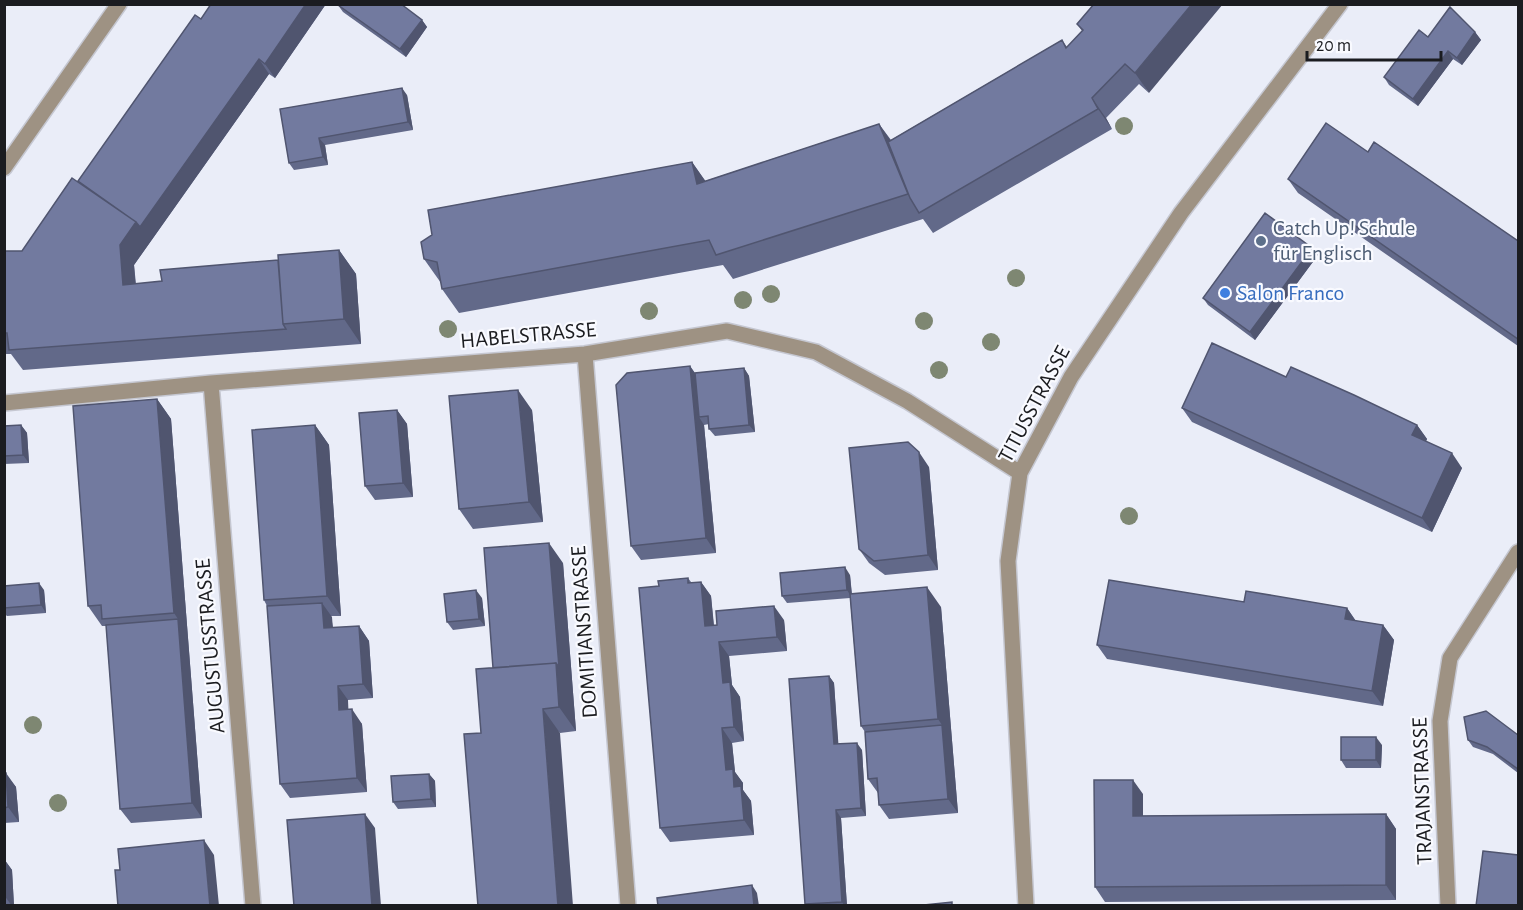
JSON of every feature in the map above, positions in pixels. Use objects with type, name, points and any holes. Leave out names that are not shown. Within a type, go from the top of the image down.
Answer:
[{"type":"street","points":[[4,168],[119,4]]},
{"type":"street","name":"TITUSSTRASSE","points":[[1026,906],[1008,561],[1020,473],[1071,377],[1181,213],[1340,4]]},
{"type":"street","name":"HABELSTRASSE","points":[[4,403],[212,383],[585,354],[727,331],[816,352],[906,401],[1020,473]]},
{"type":"street","name":"DOMITIANSTRASSE","points":[[585,354],[628,906]]},
{"type":"street","name":"AUGUSTUSSTRASSE","points":[[212,383],[253,906]]},
{"type":"street","name":"TRAJANSTRASSE","points":[[1448,906],[1440,721],[1450,658],[1518,552]]},
{"type":"building","points":[[211,4],[306,4],[265,64],[259,59],[140,227],[78,181],[195,15],[201,19]]},
{"type":"building","points":[[401,4],[422,20],[400,49],[338,5]]},
{"type":"building","points":[[1094,4],[1192,4],[1135,73],[1125,64],[1092,98],[1098,109],[919,213],[910,198],[888,142],[1062,40],[1066,48],[1083,30],[1077,24]]},
{"type":"building","points":[[1450,7],[1475,32],[1457,58],[1448,51],[1413,99],[1384,77],[1419,30],[1428,37]]},
{"type":"building","points":[[402,88],[408,122],[319,138],[323,157],[289,163],[280,109]]},
{"type":"building","points":[[1326,123],[1368,152],[1374,142],[1518,241],[1518,339],[1288,179]]},
{"type":"building","points":[[879,124],[908,194],[716,255],[709,240],[442,289],[437,262],[424,259],[421,242],[432,235],[428,210],[692,162],[697,184]]},
{"type":"building","points":[[72,178],[136,222],[120,245],[123,285],[162,281],[160,270],[278,260],[283,324],[286,329],[9,350],[7,333],[4,333],[4,251],[22,251]]},
{"type":"building","points":[[1265,213],[1312,248],[1250,332],[1203,298]]},
{"type":"building","points":[[339,250],[344,319],[283,324],[278,255]]},
{"type":"building","points":[[1212,343],[1286,377],[1291,367],[1354,395],[1417,425],[1412,435],[1452,453],[1422,518],[1182,408]]},
{"type":"building","points":[[690,366],[706,538],[631,546],[616,385],[627,373]]},
{"type":"building","points":[[744,368],[749,425],[709,429],[708,416],[699,417],[695,373]]},
{"type":"building","points":[[518,390],[529,502],[459,509],[449,396]]},
{"type":"building","points":[[157,399],[174,613],[102,619],[101,605],[88,606],[73,406]]},
{"type":"building","points":[[397,410],[403,483],[365,486],[359,413]]},
{"type":"building","points":[[21,425],[23,455],[4,456],[4,426]]},
{"type":"building","points":[[315,425],[327,596],[264,600],[252,430]]},
{"type":"building","points":[[908,442],[919,452],[928,555],[874,561],[859,549],[849,448]]},
{"type":"building","points":[[549,543],[559,667],[556,663],[493,668],[484,548]]},
{"type":"building","points":[[845,567],[847,590],[782,596],[780,573]]},
{"type":"building","points":[[688,578],[688,583],[701,582],[705,626],[717,625],[716,611],[774,606],[777,637],[719,642],[723,683],[730,682],[734,727],[722,728],[726,770],[733,769],[734,787],[741,786],[744,820],[660,828],[639,588],[659,586],[658,581]]},
{"type":"building","points":[[1109,580],[1244,602],[1246,591],[1347,608],[1345,619],[1383,625],[1372,691],[1097,645]]},
{"type":"building","points":[[39,583],[41,605],[4,608],[4,586]]},
{"type":"building","points":[[927,587],[938,719],[861,726],[850,594]]},
{"type":"building","points":[[476,590],[479,619],[447,622],[444,594]]},
{"type":"building","points":[[322,603],[324,628],[359,626],[363,684],[338,686],[339,710],[352,709],[357,778],[280,784],[267,606]]},
{"type":"building","points":[[178,619],[192,803],[120,809],[106,625]]},
{"type":"building","points":[[556,663],[559,707],[543,709],[558,906],[478,906],[464,734],[481,733],[476,669]]},
{"type":"building","points":[[829,676],[834,744],[857,743],[861,808],[836,810],[842,902],[805,904],[789,679]]},
{"type":"building","points":[[1486,711],[1518,735],[1518,769],[1487,747],[1468,740],[1464,717]]},
{"type":"building","points":[[942,725],[948,799],[879,805],[877,778],[868,779],[865,732]]},
{"type":"building","points":[[1341,737],[1376,737],[1376,760],[1341,760]]},
{"type":"building","points":[[4,773],[6,773],[8,807],[4,808]]},
{"type":"building","points":[[429,774],[431,799],[393,802],[391,776]]},
{"type":"building","points":[[1094,780],[1133,780],[1133,816],[1386,814],[1386,885],[1095,887]]},
{"type":"building","points":[[365,814],[372,906],[294,906],[287,820]]},
{"type":"building","points":[[204,840],[210,906],[118,906],[115,870],[120,870],[118,849]]},
{"type":"building","points":[[1483,851],[1518,855],[1518,906],[1476,906]]},
{"type":"building","points":[[752,885],[754,906],[658,906],[657,898]]},
{"type":"building","points":[[952,902],[952,906],[914,906]]},
{"type":"place","name":"Catch Up! Schule für Englisch","points":[[1261,241]]},
{"type":"place","name":"Salon Franco","points":[[1225,293]]}]
